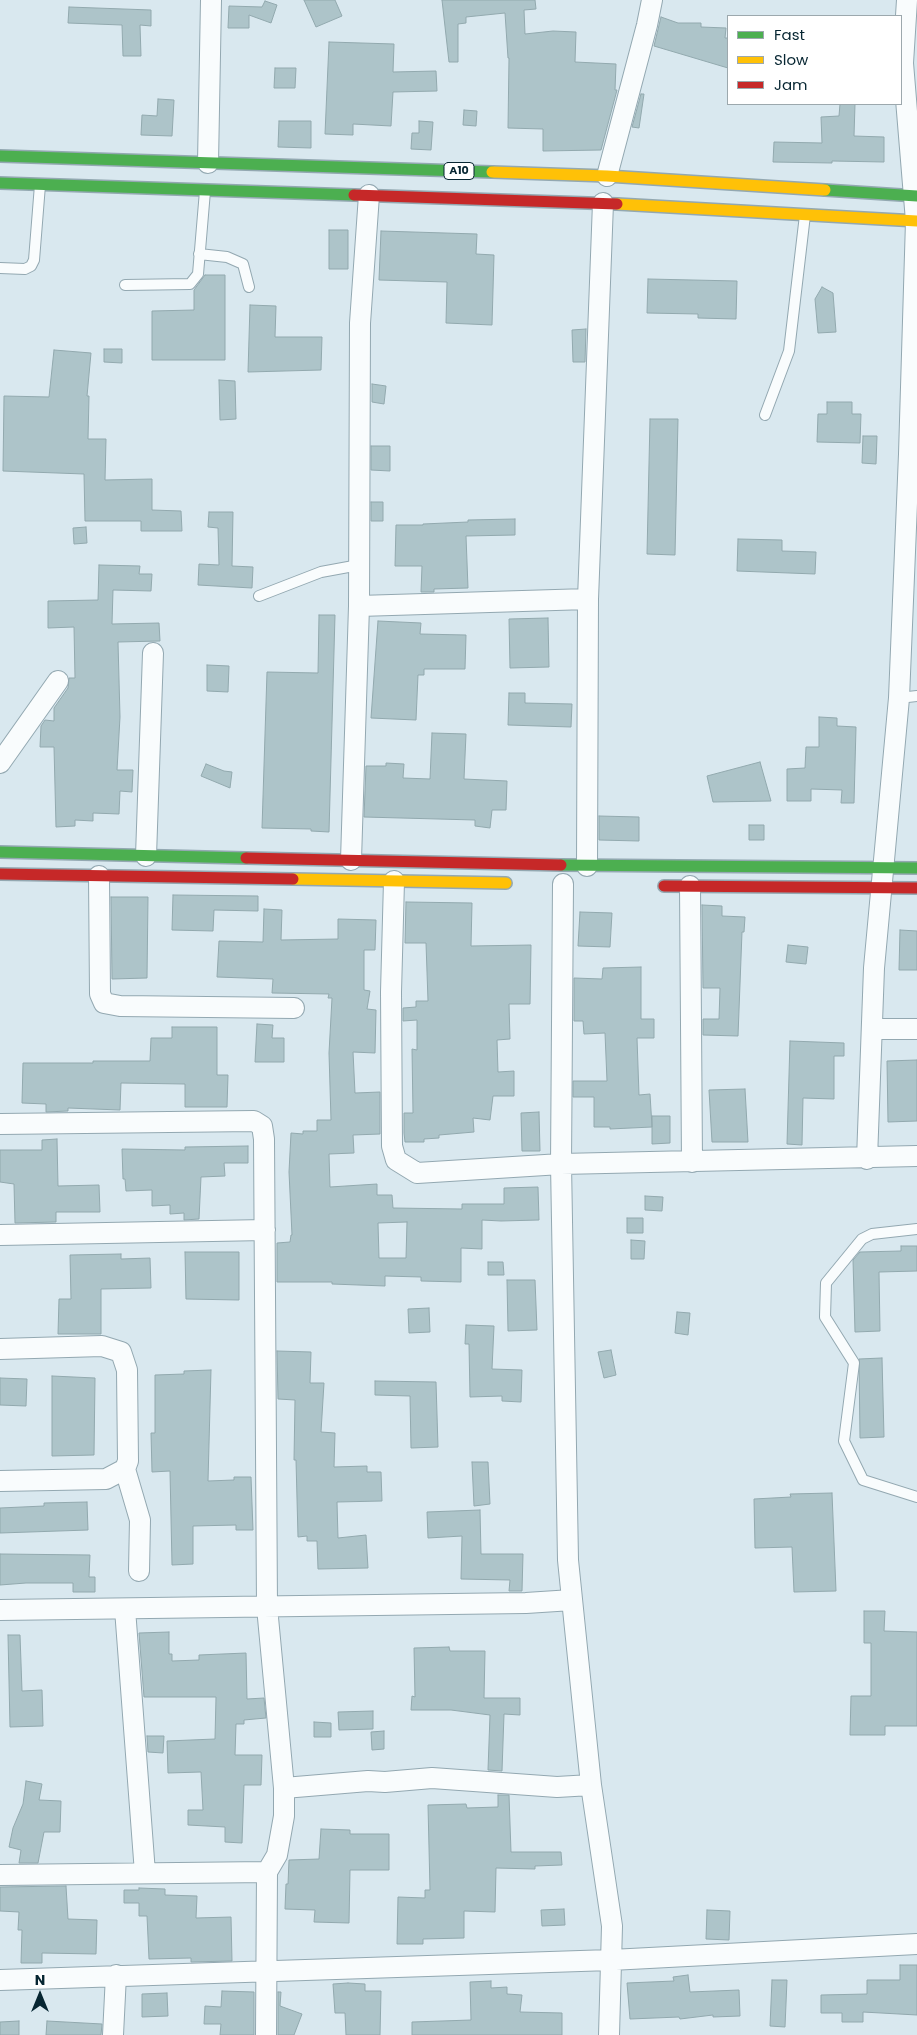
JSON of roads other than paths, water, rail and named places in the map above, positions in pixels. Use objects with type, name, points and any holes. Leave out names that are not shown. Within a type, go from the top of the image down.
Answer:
[{"type":"main road","name":"A10","points":[[0,156],[606,176],[916,196]]},
{"type":"main road","name":"A10","points":[[0,183],[603,203],[917,221]]},
{"type":"main road","points":[[0,852],[587,866],[917,868]]},
{"type":"main road","points":[[0,874],[513,884]]},
{"type":"main road","points":[[651,886],[917,888]]},
{"type":"street","points":[[208,163],[211,0]]},
{"type":"street","points":[[606,176],[652,0]]},
{"type":"street","points":[[867,1159],[874,968],[882,868],[908,697],[917,221],[903,63],[907,0]]},
{"type":"street","points":[[350,860],[359,606],[360,323],[369,195]]},
{"type":"street","points":[[587,866],[588,599],[603,203]]},
{"type":"street","points":[[359,606],[588,599]]},
{"type":"street","points":[[146,856],[153,653]]},
{"type":"street","points":[[0,763],[58,681]]},
{"type":"street","points":[[99,876],[100,994],[104,1002],[120,1006],[294,1008]]},
{"type":"street","points":[[394,881],[391,992],[392,1146],[396,1160],[417,1173],[562,1164],[867,1159],[917,1156]]},
{"type":"street","points":[[563,884],[562,1164],[568,1560],[591,1785],[612,1926],[610,2035]]},
{"type":"street","points":[[690,886],[692,1162]]},
{"type":"street","points":[[872,1029],[917,1029]]},
{"type":"street","points":[[0,1124],[254,1122],[262,1126],[264,1138],[265,1230],[267,1607],[284,1788],[284,1816],[277,1855],[267,1872],[266,2035]]},
{"type":"street","points":[[0,1235],[265,1230]]},
{"type":"street","points":[[0,1349],[102,1346],[121,1352],[126,1370],[128,1461],[126,1469],[140,1520],[139,1571]]},
{"type":"street","points":[[0,1481],[106,1479],[126,1469]]},
{"type":"street","points":[[0,1610],[526,1603],[572,1600]]},
{"type":"street","points":[[125,1609],[145,1873]]},
{"type":"street","points":[[284,1788],[432,1778],[557,1787],[591,1785]]},
{"type":"street","points":[[0,1875],[267,1872]]},
{"type":"street","points":[[0,1980],[611,1960],[917,1944]]},
{"type":"street","points":[[113,2035],[116,1975]]},
{"type":"lane","points":[[0,268],[25,269],[31,266],[34,260],[40,184]]},
{"type":"lane","points":[[125,285],[190,284],[198,274],[205,190]]},
{"type":"lane","points":[[765,415],[789,351],[806,214]]},
{"type":"lane","points":[[199,254],[227,257],[243,264],[249,287]]},
{"type":"lane","points":[[259,596],[321,572],[359,566]]},
{"type":"lane","points":[[917,1229],[872,1234],[862,1239],[826,1283],[826,1317],[854,1363],[844,1441],[863,1480],[917,1497]]}]
